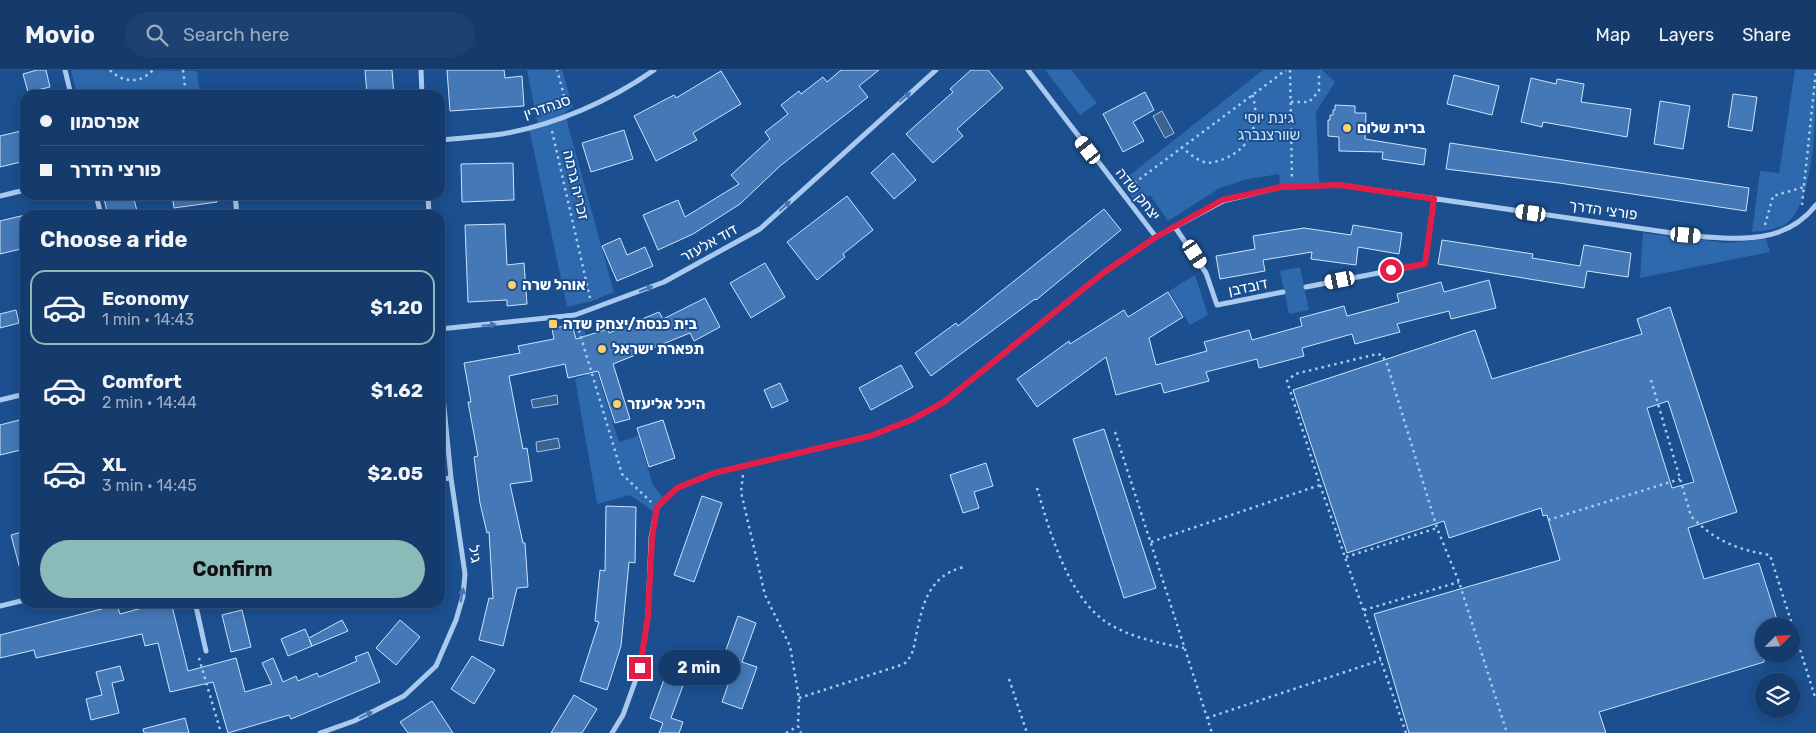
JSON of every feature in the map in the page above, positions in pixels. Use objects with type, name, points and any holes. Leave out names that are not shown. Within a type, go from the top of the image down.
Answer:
[{"type":"street","points":[[65,70],[71,90]]},
{"type":"street","points":[[421,70],[422,90]]},
{"type":"street","name":"סנהדרין","points":[[445,140],[501,134],[550,122],[630,87],[654,70]]},
{"type":"street","name":"דוד אלעזר","points":[[445,328],[575,315],[593,310],[664,282],[760,228],[936,70]]},
{"type":"street","name":"יצחק שדה","points":[[1028,70],[1156,237]]},
{"type":"street","name":"פורצי הדרך","points":[[657,507],[677,488],[714,473],[870,436],[911,420],[944,402],[1103,273],[1156,237],[1222,200],[1281,187],[1340,185],[1686,235],[1728,239],[1762,237],[1790,229],[1801,220]]},
{"type":"street","points":[[0,196],[20,191]]},
{"type":"street","points":[[1306,287],[1425,264],[1434,199]]},
{"type":"street","points":[[1801,220],[1816,205]]},
{"type":"street","name":"דובדבן","points":[[1175,226],[1206,273],[1217,306],[1283,292]]},
{"type":"street","points":[[0,400],[20,395]]},
{"type":"street","name":"גיל","points":[[320,733],[354,721],[404,696],[436,666],[456,620],[463,596],[465,574],[451,478],[445,417]]},
{"type":"street","points":[[445,479],[451,478]]},
{"type":"street","points":[[612,733],[623,715],[640,668],[648,616],[652,538],[657,507]]},
{"type":"street","points":[[0,606],[20,601]]},
{"type":"street","points":[[196,608],[206,651]]},
{"type":"path","points":[[110,70],[120,79],[133,81],[146,77],[153,70]]},
{"type":"path","points":[[183,70],[185,90]]},
{"type":"path","points":[[550,122],[554,103],[564,95],[557,70]]},
{"type":"path","points":[[1121,193],[1286,70]]},
{"type":"path","points":[[1290,70],[1293,187]]},
{"type":"path","points":[[1801,220],[1816,70]]},
{"type":"path","points":[[1291,102],[1309,102],[1319,91],[1319,75]]},
{"type":"path","points":[[1181,147],[1204,162],[1214,163],[1233,155],[1247,142],[1252,133],[1257,110],[1252,94]]},
{"type":"path","name":"זכריה גרמה","points":[[550,122],[593,310]]},
{"type":"path","points":[[1762,237],[1772,196],[1804,187]]},
{"type":"path","points":[[575,315],[622,474],[657,507]]},
{"type":"path","points":[[1406,733],[1320,485],[1287,381],[1295,374],[1382,355],[1387,364],[1438,528],[1459,582],[1506,733]]},
{"type":"path","points":[[1650,380],[1691,516],[1700,526],[1714,536],[1740,550],[1770,555],[1816,700]]},
{"type":"path","points":[[1115,432],[1212,733]]},
{"type":"path","points":[[745,466],[741,492],[743,502],[765,595],[790,646],[799,698],[798,726],[801,733]]},
{"type":"path","points":[[1548,520],[1680,480]]},
{"type":"path","points":[[1150,542],[1320,485]]},
{"type":"path","points":[[1036,488],[1051,536],[1084,601],[1102,619],[1124,631],[1156,642],[1184,648]]},
{"type":"path","points":[[1346,558],[1438,528]]},
{"type":"path","points":[[799,698],[904,664],[913,652],[925,598],[944,575],[964,567]]},
{"type":"path","points":[[1364,610],[1459,582]]},
{"type":"path","points":[[206,651],[198,654],[221,733]]},
{"type":"path","points":[[1207,718],[1381,660]]},
{"type":"path","points":[[1009,679],[1027,733]]},
{"type":"path","points":[[786,733],[798,726]]},
{"type":"green space","points":[[71,70],[197,71],[199,90],[76,90]]},
{"type":"green space","points":[[527,70],[562,70],[573,107],[565,112],[614,292],[592,301],[567,307],[529,128],[538,125]]},
{"type":"green space","points":[[1045,70],[1071,70],[1097,103],[1080,115]]},
{"type":"green space","name":"גינת יוסי שוורצנברג","points":[[1263,70],[1322,70],[1335,82],[1316,112],[1319,183],[1280,185],[1279,174],[1248,179],[1220,188],[1168,221],[1150,195],[1137,204],[1121,182]]},
{"type":"green space","points":[[1795,70],[1816,70],[1816,108],[1809,176],[1796,212],[1786,224],[1765,231],[1752,232],[1760,171],[1779,173]]},
{"type":"green space","points":[[1643,233],[1728,243],[1766,239],[1770,252],[1640,278]]},
{"type":"green space","points":[[1300,267],[1309,310],[1289,314],[1280,271]]},
{"type":"green space","points":[[1195,275],[1208,315],[1190,325],[1169,291]]},
{"type":"green space","points":[[581,320],[619,442],[638,436],[653,485],[664,499],[654,512],[630,495],[597,504],[575,379],[587,375],[573,322]]},
{"type":"shaded area","points":[[1162,111],[1174,133],[1165,138],[1153,116]]},
{"type":"shaded area","points":[[557,395],[558,404],[533,408],[531,400]]},
{"type":"shaded area","points":[[558,438],[560,448],[537,452],[536,442]]},
{"type":"building","points":[[37,70],[46,70],[50,87],[27,90],[23,74]]},
{"type":"building","points":[[365,70],[392,70],[394,90],[367,90]]},
{"type":"building","points":[[447,70],[504,70],[505,78],[522,76],[524,106],[450,111]]},
{"type":"building","points":[[841,70],[879,70],[859,86],[868,97],[780,166],[740,204],[693,234],[658,250],[643,215],[678,200],[685,217],[739,184],[731,175],[770,139],[765,132],[788,114],[781,105],[799,91],[801,94],[823,77],[827,82]]},
{"type":"building","points":[[971,70],[988,70],[1003,88],[957,129],[963,136],[933,163],[906,134],[953,92],[950,89]]},
{"type":"building","points":[[721,71],[741,104],[693,133],[697,140],[656,161],[634,116],[674,95],[676,98]]},
{"type":"building","points":[[1454,75],[1499,86],[1492,115],[1447,104]]},
{"type":"building","points":[[1531,78],[1556,84],[1557,79],[1584,84],[1581,102],[1631,109],[1627,137],[1543,122],[1542,127],[1521,122]]},
{"type":"building","points":[[1145,92],[1154,110],[1133,122],[1144,141],[1123,152],[1103,114]]},
{"type":"building","points":[[1733,94],[1757,97],[1752,131],[1728,127]]},
{"type":"building","points":[[1660,101],[1690,106],[1683,149],[1654,144]]},
{"type":"building","name":"ברית שלום","points":[[1335,105],[1355,106],[1355,113],[1366,113],[1365,139],[1426,149],[1424,165],[1382,159],[1383,152],[1339,151],[1339,137],[1328,136],[1328,120],[1330,120],[1330,115],[1333,115]]},
{"type":"building","points":[[624,130],[633,159],[591,172],[582,143]]},
{"type":"building","points":[[20,131],[20,162],[0,167],[0,136]]},
{"type":"building","points":[[1450,143],[1749,188],[1746,211],[1559,183],[1446,169]]},
{"type":"building","points":[[893,153],[916,180],[894,199],[871,173]]},
{"type":"building","points":[[513,163],[514,200],[462,202],[461,164]]},
{"type":"building","points":[[847,196],[873,230],[843,254],[845,257],[817,280],[787,242]]},
{"type":"building","points":[[104,200],[134,200],[137,210],[107,210]]},
{"type":"building","points":[[173,200],[217,200],[217,202],[174,208]]},
{"type":"building","points":[[1104,209],[1121,230],[1036,300],[931,376],[915,353],[956,323],[958,326]]},
{"type":"building","points":[[20,216],[20,249],[0,254],[0,221]]},
{"type":"building","points":[[505,224],[507,265],[524,263],[527,304],[507,306],[507,300],[468,302],[465,225]]},
{"type":"building","points":[[1353,225],[1402,233],[1399,254],[1358,247],[1356,265],[1311,259],[1312,252],[1263,260],[1265,271],[1220,279],[1216,256],[1255,249],[1253,236],[1304,228],[1351,235]]},
{"type":"building","points":[[620,238],[627,255],[645,247],[653,266],[617,281],[602,246]]},
{"type":"building","points":[[1442,240],[1533,254],[1532,258],[1580,266],[1584,245],[1631,253],[1628,277],[1587,271],[1584,288],[1438,264]]},
{"type":"building","points":[[765,263],[785,297],[751,318],[730,283]]},
{"type":"building","points":[[1489,280],[1496,308],[1451,319],[1449,311],[1397,324],[1400,332],[1355,344],[1352,334],[1302,348],[1304,356],[1259,368],[1257,359],[1206,372],[1209,381],[1164,393],[1161,383],[1116,395],[1106,357],[1037,407],[1017,379],[1069,341],[1070,344],[1124,310],[1128,317],[1168,292],[1183,317],[1149,338],[1156,365],[1207,351],[1204,342],[1249,330],[1252,340],[1302,326],[1300,318],[1344,306],[1347,316],[1399,302],[1397,294],[1441,282],[1444,292]]},
{"type":"building","points":[[705,298],[720,327],[694,341],[690,333],[613,364],[630,419],[615,423],[598,371],[568,378],[565,364],[509,376],[523,449],[527,448],[532,481],[510,484],[523,543],[525,543],[528,587],[517,588],[503,646],[479,640],[489,598],[493,599],[489,532],[487,533],[480,503],[474,457],[478,456],[468,402],[471,402],[464,363],[520,353],[518,346],[554,339],[552,329],[572,324],[576,339],[608,329],[609,333],[659,312],[663,319]]},
{"type":"building","points":[[1670,307],[1737,512],[1688,528],[1704,579],[1759,563],[1776,618],[1755,618],[1755,663],[1761,663],[1599,712],[1606,733],[1409,733],[1374,614],[1560,560],[1547,515],[1543,516],[1541,508],[1449,538],[1444,521],[1347,553],[1293,390],[1475,330],[1492,379],[1642,334],[1637,319]],"holes":[[[1668,401],[1694,482],[1672,488],[1647,408]]]},
{"type":"building","points":[[16,310],[19,323],[0,328],[0,314]]},
{"type":"building","points":[[901,365],[913,387],[871,410],[859,388]]},
{"type":"building","points":[[780,383],[788,401],[772,408],[764,390]]},
{"type":"building","points":[[19,420],[20,450],[0,455],[0,425]]},
{"type":"building","points":[[663,420],[675,458],[649,467],[637,428]]},
{"type":"building","points":[[1104,429],[1156,588],[1124,598],[1073,439]]},
{"type":"building","points":[[986,463],[993,486],[974,492],[979,508],[963,513],[950,475]]},
{"type":"building","points":[[702,496],[722,503],[694,582],[674,575]]},
{"type":"building","points":[[606,506],[636,507],[635,563],[629,562],[621,646],[607,690],[580,681],[599,622],[595,621],[600,570],[605,571]]},
{"type":"building","points":[[20,532],[20,569],[11,535]]},
{"type":"building","points":[[105,608],[118,608],[120,614],[142,608],[172,608],[188,671],[236,658],[245,692],[272,684],[262,663],[273,658],[283,682],[296,676],[298,681],[317,673],[319,677],[357,661],[355,657],[368,652],[380,682],[291,719],[289,715],[228,733],[213,682],[170,692],[158,643],[145,646],[142,634],[36,658],[34,650],[0,658],[0,635]]},
{"type":"building","points":[[242,610],[251,647],[231,652],[222,615]]},
{"type":"building","points":[[738,616],[756,623],[742,662],[757,667],[742,709],[722,702],[735,665],[722,661]]},
{"type":"building","points":[[342,620],[348,631],[288,656],[281,639],[305,629],[309,638]]},
{"type":"building","points":[[400,620],[420,637],[396,665],[376,648]]},
{"type":"building","points":[[472,656],[495,670],[474,704],[451,689]]},
{"type":"building","points":[[120,666],[124,680],[112,683],[119,713],[91,720],[86,699],[102,695],[96,672]]},
{"type":"building","points":[[666,674],[685,680],[671,718],[683,722],[679,733],[659,733],[663,723],[650,718]]},
{"type":"building","points":[[574,695],[597,709],[582,733],[551,733]]},
{"type":"building","points":[[432,701],[453,733],[408,733],[400,722]]},
{"type":"building","points":[[185,718],[189,733],[144,733],[143,729]]},
{"type":"place","name":"ברית שלום","points":[[1347,128]]},
{"type":"place","name":"אוהל שרה","points":[[512,285]]},
{"type":"place","name":"בית כנסת/יצחק שדה","points":[[553,324]]},
{"type":"place","name":"תפארת ישראל","points":[[602,349]]},
{"type":"place","name":"היכל אליעזר","points":[[617,404]]},
{"type":"route","points":[[640,668],[648,616],[652,538],[657,507],[677,488],[714,473],[870,436],[911,420],[944,402],[1103,273],[1156,237],[1222,200],[1281,187],[1340,185],[1434,199],[1425,264],[1391,270]]}]
